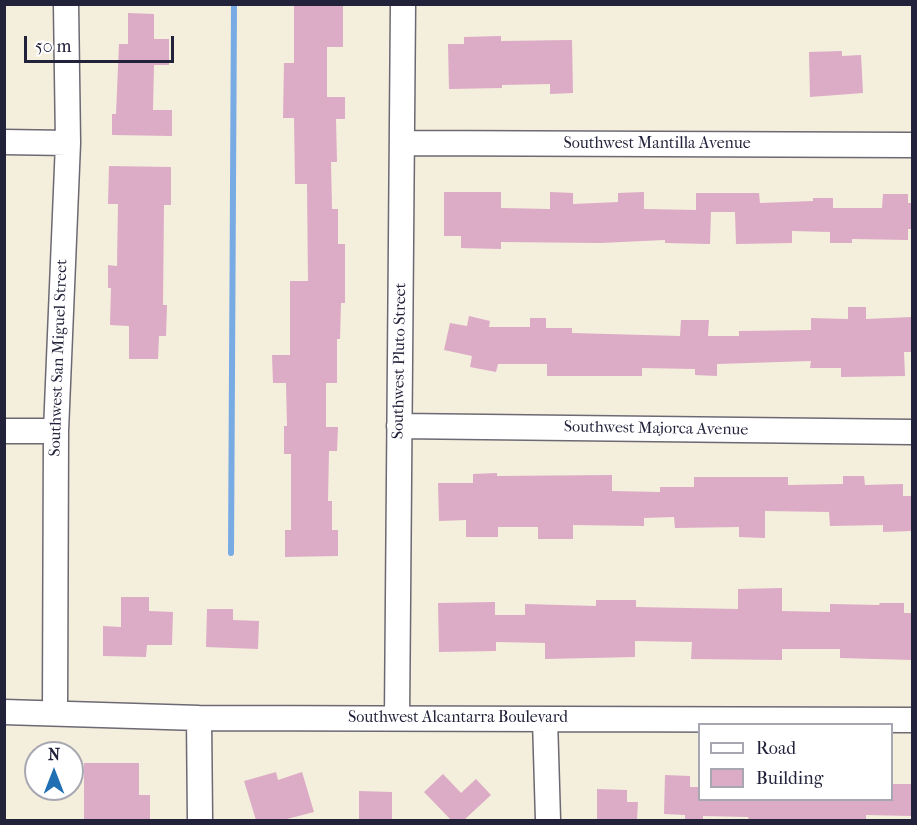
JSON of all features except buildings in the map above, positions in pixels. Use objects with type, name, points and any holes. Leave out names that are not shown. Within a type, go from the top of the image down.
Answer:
[{"type":"street","name":"Southwest San Miguel Street","points":[[55,712],[56,431],[68,143],[66,4]]},
{"type":"street","name":"Southwest Pluto Street","points":[[397,717],[403,4]]},
{"type":"street","points":[[4,142],[68,143]]},
{"type":"street","name":"Southwest Mantilla Avenue","points":[[402,143],[912,145]]},
{"type":"street","name":"Southwest Majorca Avenue","points":[[399,426],[912,432]]},
{"type":"street","points":[[4,431],[56,431]]},
{"type":"street","name":"Southwest Alcantarra Boulevard","points":[[4,712],[199,718],[912,720]]},
{"type":"street","points":[[199,718],[200,820]]},
{"type":"street","points":[[545,719],[548,820]]},
{"type":"waterway","points":[[231,553],[234,4]]}]
